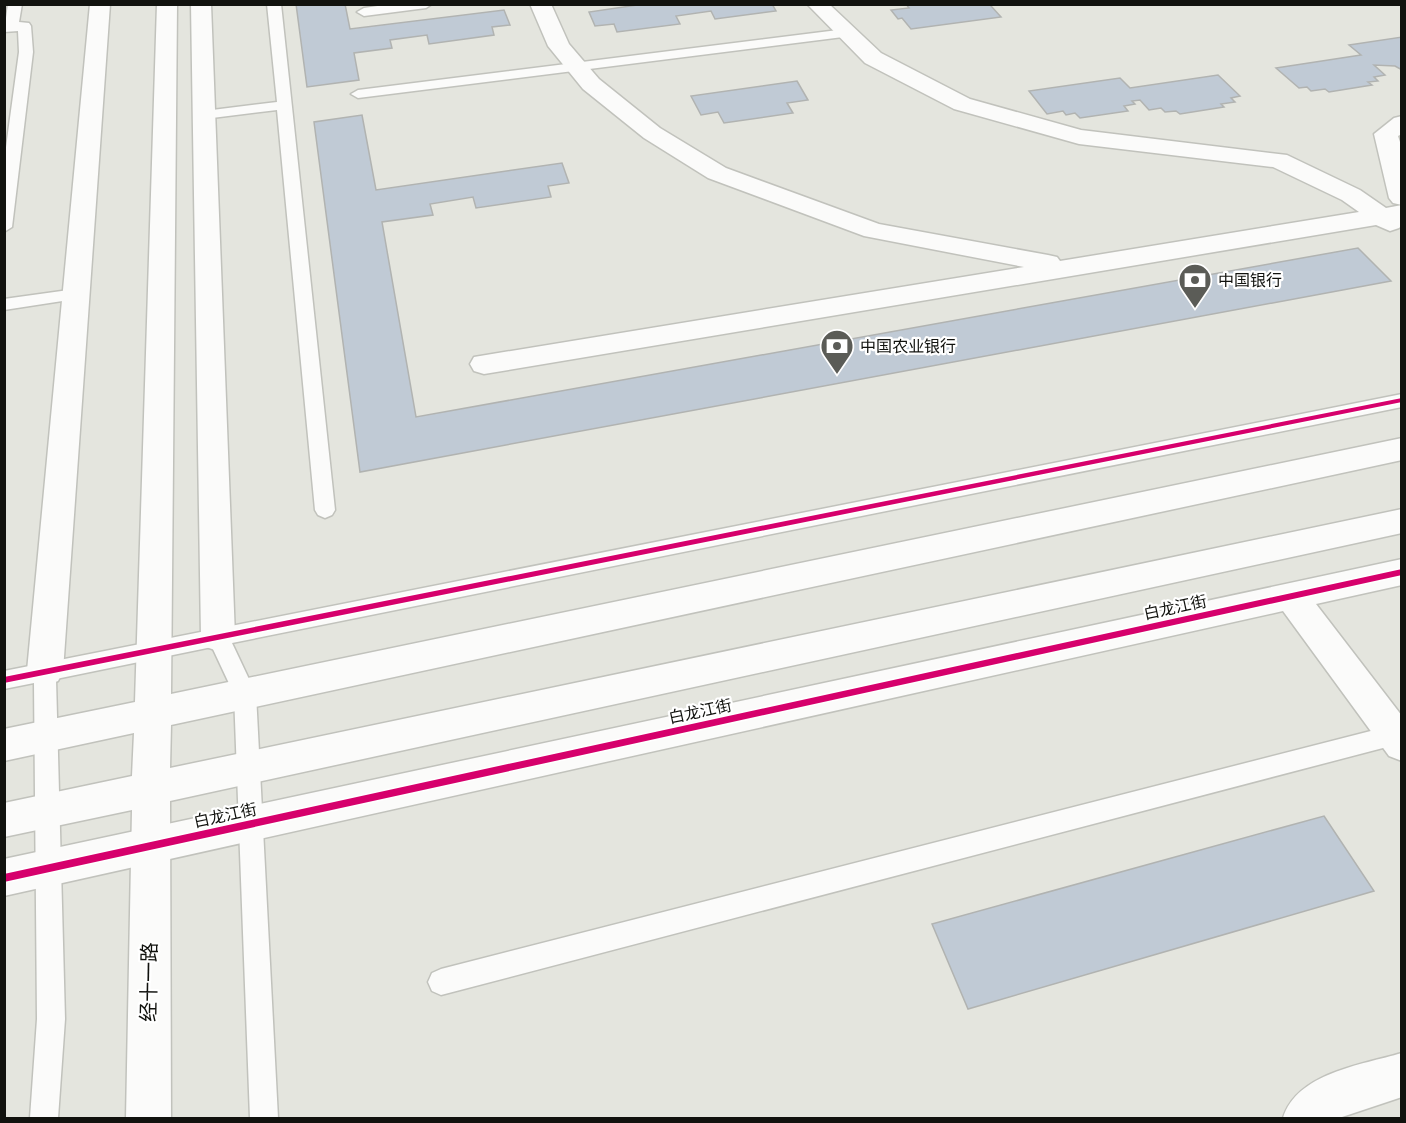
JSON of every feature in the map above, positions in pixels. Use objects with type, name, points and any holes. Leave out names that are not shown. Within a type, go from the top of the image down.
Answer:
[{"type":"street","points":[[45,671],[100,4]]},
{"type":"street","name":"经十一路","points":[[148,1119],[150,845],[167,4]]},
{"type":"street","points":[[201,4],[218,637]]},
{"type":"street","points":[[540,4],[559,46],[591,84],[652,134],[717,173],[873,231],[1070,267]]},
{"type":"street","points":[[817,4],[873,58],[962,104],[1079,137],[1278,160],[1391,214],[1401,231]]},
{"type":"street","points":[[1401,123],[1386,134],[1401,198]]},
{"type":"street","points":[[484,364],[1391,214]]},
{"type":"street","points":[[4,745],[1401,449]]},
{"type":"street","points":[[4,820],[1401,521]]},
{"type":"street","name":"白龙江街","points":[[4,878],[1401,572]]},
{"type":"street","points":[[1291,596],[1399,738]]},
{"type":"street","points":[[1305,1119],[1328,1098],[1401,1075]]},
{"type":"lane","points":[[4,227],[26,52],[24,26],[8,28],[15,4]]},
{"type":"lane","points":[[274,4],[325,510]]},
{"type":"lane","points":[[364,12],[426,4]]},
{"type":"lane","points":[[358,94],[846,33]]},
{"type":"lane","points":[[204,116],[284,105]]},
{"type":"lane","points":[[4,305],[76,294]]},
{"type":"lane","points":[[4,680],[1401,400]]},
{"type":"lane","points":[[218,637],[245,694],[264,1119]]},
{"type":"lane","points":[[44,1119],[51,1018],[45,671]]},
{"type":"lane","points":[[441,981],[1399,738]]},
{"type":"building","points":[[296,4],[345,4],[350,29],[504,10],[510,25],[492,27],[494,35],[429,44],[427,35],[390,40],[392,48],[354,53],[359,80],[307,87]]},
{"type":"building","points":[[644,4],[772,4],[776,11],[715,19],[711,11],[676,16],[680,24],[617,32],[614,24],[595,26],[589,12]]},
{"type":"building","points":[[906,4],[994,4],[991,6],[1001,17],[911,29],[891,10],[909,8]]},
{"type":"building","points":[[1402,37],[1402,70],[1395,66],[1374,65],[1385,75],[1374,77],[1378,81],[1368,82],[1372,85],[1329,92],[1325,89],[1311,91],[1307,87],[1299,88],[1276,68],[1361,55],[1349,45]]},
{"type":"building","points":[[1218,75],[1240,96],[1231,98],[1235,102],[1221,104],[1224,107],[1180,114],[1176,111],[1165,112],[1161,108],[1149,110],[1140,100],[1132,101],[1135,104],[1124,106],[1128,111],[1080,118],[1075,113],[1066,115],[1063,111],[1047,114],[1029,91],[1120,78],[1130,88]]},
{"type":"building","points":[[797,81],[808,100],[787,103],[793,113],[724,123],[718,112],[701,115],[691,96]]},
{"type":"building","points":[[362,115],[376,190],[562,163],[569,183],[548,186],[551,197],[476,208],[473,197],[430,204],[433,215],[382,222],[416,417],[1358,248],[1391,281],[360,472],[314,122]]},
{"type":"building","points":[[1324,816],[1374,891],[968,1009],[932,924]]},
{"type":"cycle path","points":[[4,680],[1402,400]]},
{"type":"cycle path","points":[[4,878],[1402,572]]},
{"type":"place","name":"中国银行","points":[[1195,309]]},
{"type":"place","name":"中国农业银行","points":[[837,375]]}]
